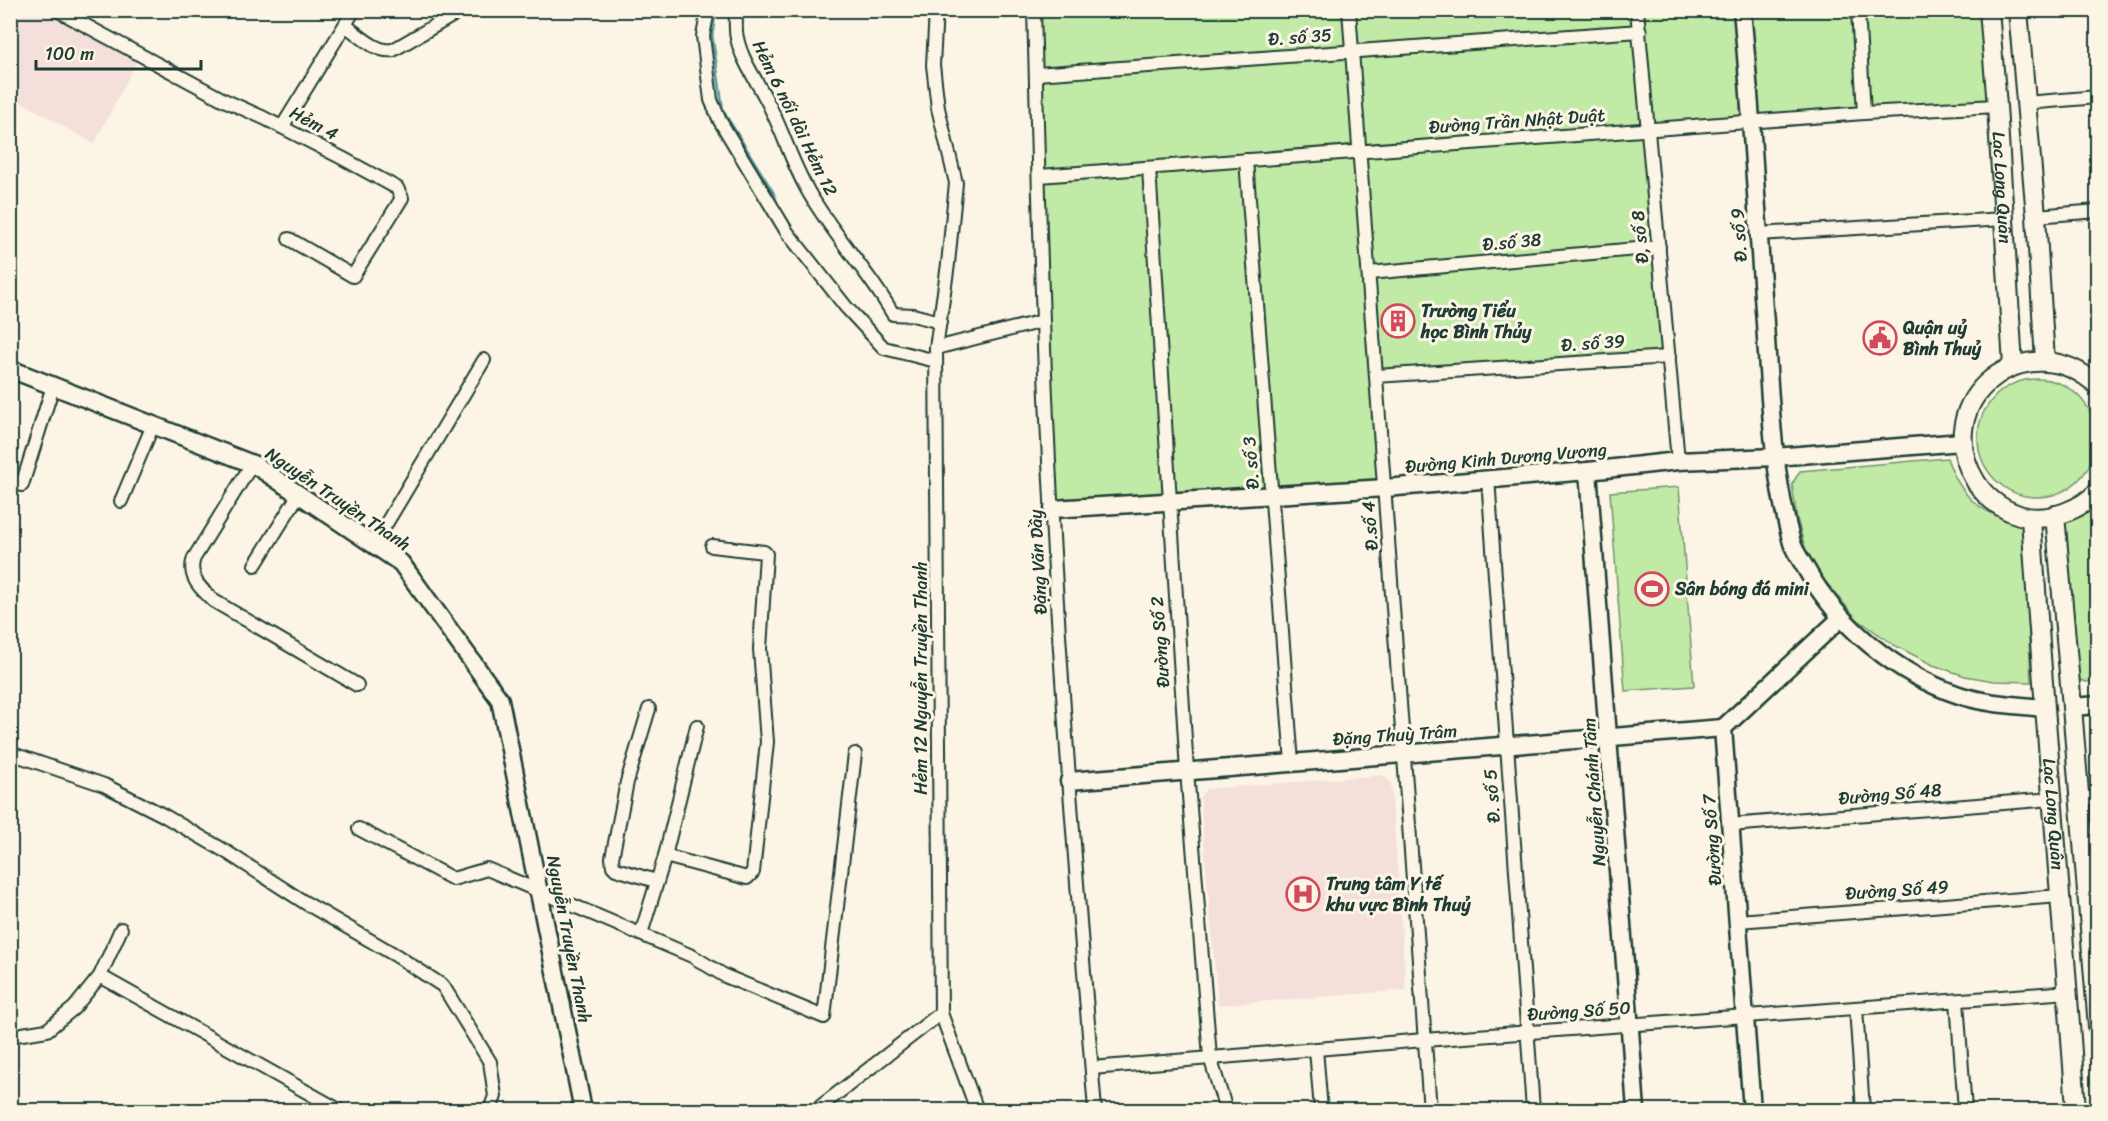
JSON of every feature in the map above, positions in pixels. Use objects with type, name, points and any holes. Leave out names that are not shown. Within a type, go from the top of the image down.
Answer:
[{"type":"main road","name":"Lạc Long Quân","points":[[1989,10],[2013,366]]},
{"type":"main road","name":"Lạc Long Quân","points":[[2018,10],[2036,216],[2045,361]]},
{"type":"main road","points":[[1997,106],[2026,103]]},
{"type":"main road","points":[[2004,219],[2036,216]]},
{"type":"main road","points":[[2097,386],[2086,375],[2066,365],[2045,361],[2013,366],[1992,378],[1975,396],[1965,418],[1962,442],[1967,468],[1981,491],[2015,514],[2031,518],[2055,516],[2077,508],[2097,491]]},
{"type":"main road","name":"Lạc Long Quân","points":[[2055,516],[2072,707],[2088,798],[2097,1027]]},
{"type":"main road","name":"Lạc Long Quân","points":[[2031,518],[2044,708],[2069,992],[2076,1110]]},
{"type":"main road","points":[[2044,708],[2072,707]]},
{"type":"main road","points":[[2069,992],[2096,992]]},
{"type":"street","name":"Hẻm 4","points":[[57,10],[224,100],[282,127],[397,188],[402,198],[354,276],[290,239]]},
{"type":"street","points":[[282,127],[354,10]]},
{"type":"street","points":[[345,25],[386,52],[462,10]]},
{"type":"street","points":[[708,10],[703,36],[711,100],[720,121],[787,232],[846,307],[884,348],[936,355],[1043,321]]},
{"type":"street","name":"Hẻm 6 nối dài Hẻm 12","points":[[736,10],[737,39],[812,199],[846,249],[880,290],[893,314],[913,315],[940,322]]},
{"type":"street","name":"Hẻm 12 Nguyễn Truyền Thanh","points":[[936,10],[933,65],[938,108],[956,183],[936,355],[941,1013],[977,1110]]},
{"type":"street","name":"Đặng Văn Dầy","points":[[1034,10],[1043,321],[1053,509],[1069,781],[1095,1110]]},
{"type":"street","name":"Đ.số 4","points":[[1349,10],[1430,1110]]},
{"type":"street","name":"Đ, số 8","points":[[1637,10],[1678,461]]},
{"type":"street","name":"Đ. số 9","points":[[1742,10],[1752,122],[1774,457],[1793,546],[1814,583],[1841,618],[1885,657],[1937,687],[1962,696],[1989,702],[2044,708]]},
{"type":"street","points":[[1858,10],[1864,113]]},
{"type":"street","name":"Đ. số 35","points":[[1036,74],[1640,31]]},
{"type":"street","points":[[2026,103],[2097,98]]},
{"type":"street","name":"Đường Trần Nhật Duật","points":[[1040,176],[1864,113],[1997,106]]},
{"type":"street","name":"Đ. số 3","points":[[1246,160],[1292,763]]},
{"type":"street","name":"Đường Số 2","points":[[1149,168],[1187,771],[1210,1057],[1226,1110]]},
{"type":"street","points":[[2036,216],[2097,211]]},
{"type":"street","points":[[1758,234],[2004,219]]},
{"type":"street","name":"Đ.số 38","points":[[1369,273],[1659,247]]},
{"type":"street","name":"Đ. số 39","points":[[1376,376],[1669,357]]},
{"type":"street","points":[[374,544],[484,360]]},
{"type":"street","name":"Nguyễn Truyền Thanh","points":[[10,369],[252,464],[401,563],[500,700],[584,1110]]},
{"type":"street","points":[[22,485],[53,386]]},
{"type":"street","points":[[121,501],[153,425]]},
{"type":"street","name":"Đường Kinh Dương Vương","points":[[1053,509],[1385,488],[1678,461],[1774,457],[1962,442]]},
{"type":"street","points":[[252,464],[194,558],[192,572],[200,588],[214,601],[357,685]]},
{"type":"street","name":"Nguyễn Chánh Tâm","points":[[1588,471],[1610,738],[1636,1110]]},
{"type":"street","name":"Đ. số 5","points":[[1488,478],[1533,1110]]},
{"type":"street","points":[[255,565],[299,495]]},
{"type":"street","points":[[665,856],[747,878],[753,872],[767,742],[760,650],[766,554],[712,546]]},
{"type":"street","points":[[1723,728],[1841,618]]},
{"type":"street","points":[[2072,707],[2097,705]]},
{"type":"street","points":[[649,709],[627,782],[612,858],[616,869],[656,881]]},
{"type":"street","points":[[640,934],[665,856],[698,726]]},
{"type":"street","name":"Đặng Thuỳ Trâm","points":[[1069,781],[1723,728]]},
{"type":"street","name":"Đường Số 7","points":[[1723,728],[1752,1110]]},
{"type":"street","points":[[10,753],[104,785],[163,815],[443,986],[490,1062],[495,1096],[490,1110]]},
{"type":"street","points":[[359,829],[453,879],[487,869],[692,956],[725,976],[825,1017],[855,754]]},
{"type":"street","name":"Đường Số 48","points":[[1730,825],[2052,799]]},
{"type":"street","name":"Đường Số 49","points":[[1738,921],[2060,896]]},
{"type":"street","points":[[10,1036],[47,1030],[74,1008],[100,976],[121,929]]},
{"type":"street","points":[[100,976],[339,1110]]},
{"type":"street","name":"Đường Số 50","points":[[1092,1068],[1424,1040],[2069,992]]},
{"type":"street","points":[[1957,1000],[1965,1110]]},
{"type":"street","points":[[1856,1008],[1863,1110]]},
{"type":"street","points":[[816,1110],[941,1013]]},
{"type":"street","points":[[1316,1049],[1321,1110]]},
{"type":"shaded area","points":[[11,11],[48,11],[139,57],[94,144],[11,96]]},
{"type":"shaded area","name":"Trung tâm Y tế khu vực Bình Thuỷ","points":[[1383,775],[1391,783],[1406,990],[1218,1005],[1200,797],[1206,789]]},
{"type":"green space","points":[[1034,11],[1989,11],[1997,106],[1650,129],[1665,353],[1377,372],[1385,488],[1053,509]]},
{"type":"green space","points":[[2037,379],[2060,383],[2079,396],[2092,415],[2096,438],[2092,461],[2079,480],[2060,493],[2037,497],[2014,493],[1995,480],[1982,461],[1978,438],[1982,415],[1995,396],[2014,383]]},
{"type":"green space","points":[[1947,458],[1960,485],[1975,503],[1996,516],[2024,526],[2031,682],[1994,681],[1965,676],[1933,665],[1894,645],[1857,619],[1824,580],[1806,551],[1797,519],[1792,484],[1800,471]]},
{"type":"green space","name":"Sân bóng đá mini","points":[[1679,487],[1694,686],[1625,691],[1610,492]]},
{"type":"green space","points":[[2097,501],[2097,680],[2086,682],[2077,679],[2064,521]]},
{"type":"waterway","points":[[716,10],[712,35],[723,111],[773,192],[779,208]]},
{"type":"place","name":"Trường Tiểu học Bình Thủy","points":[[1398,321]]},
{"type":"place","name":"Quận uỷ Bình Thuỷ","points":[[1880,338]]},
{"type":"place","name":"Sân bóng đá mini","points":[[1652,589]]},
{"type":"place","name":"Trung tâm Y tế khu vực Bình Thuỷ","points":[[1303,894]]}]
